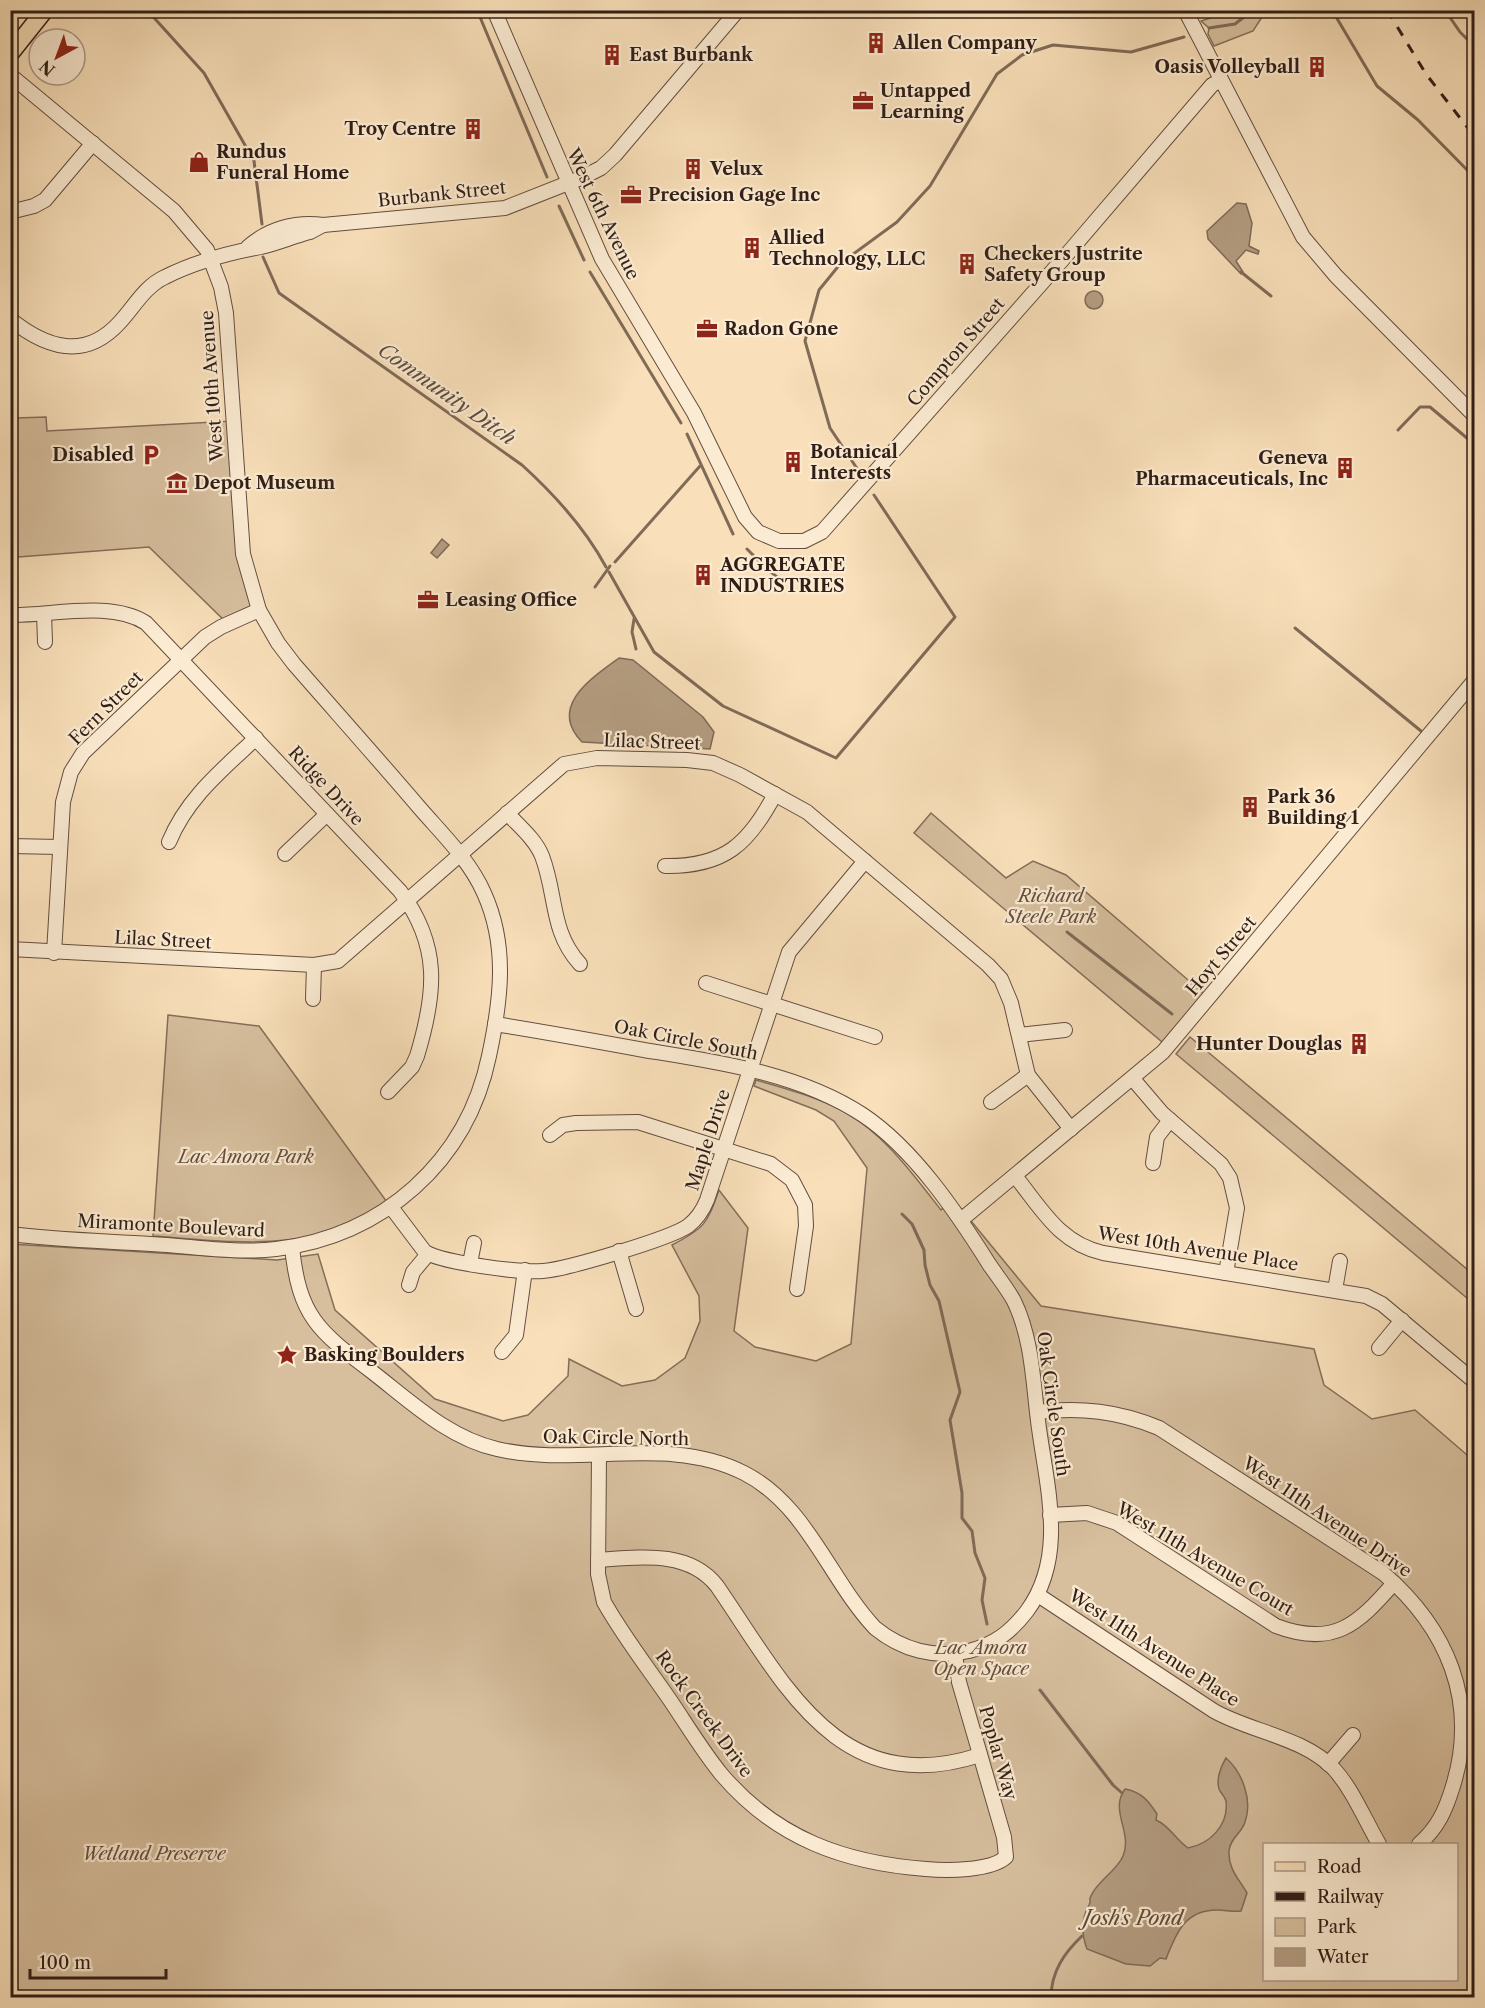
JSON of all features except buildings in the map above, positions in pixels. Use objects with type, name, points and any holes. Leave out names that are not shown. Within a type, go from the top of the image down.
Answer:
[{"type":"main road","points":[[10,54],[45,10]]},
{"type":"street","name":"West 6th Avenue","points":[[494,10],[567,184],[604,263],[673,377],[715,455]]},
{"type":"street","name":"Burbank Street","points":[[10,319],[40,341],[54,346],[83,345],[109,333],[154,283],[194,264],[248,247],[261,247],[310,232],[323,225],[491,210],[525,202],[595,172],[615,155],[738,10]]},
{"type":"street","points":[[1185,10],[1298,229],[1310,246],[1343,283],[1474,415]]},
{"type":"street","name":"West 10th Avenue","points":[[10,75],[181,217],[212,259],[226,313],[241,543],[259,610],[294,664],[460,855],[482,889],[497,932],[501,967],[495,1024]]},
{"type":"street","name":"Compton Street","points":[[715,455],[752,526],[779,542],[804,541],[817,535],[866,482],[1207,91],[1221,80]]},
{"type":"street","points":[[10,212],[34,206],[45,200],[93,143]]},
{"type":"street","name":"Fern Street","points":[[54,953],[64,795],[74,766],[93,743],[215,630],[259,610]]},
{"type":"street","name":"Ridge Drive","points":[[10,615],[110,611],[132,615],[154,630],[406,899],[416,913],[427,938],[431,967],[430,986],[417,1056],[412,1067],[388,1092]]},
{"type":"street","points":[[44,614],[45,642]]},
{"type":"street","name":"Hoyt Street","points":[[961,1220],[1163,1052],[1474,681]]},
{"type":"street","points":[[169,842],[185,808],[256,738]]},
{"type":"street","name":"Lilac Street","points":[[10,949],[314,965],[338,961],[406,899],[564,764],[597,758],[713,763],[807,812],[1002,979],[1028,1075],[1071,1130]]},
{"type":"street","points":[[665,866],[709,861],[737,847],[761,820],[775,794]]},
{"type":"street","points":[[507,813],[533,840],[541,854],[562,940],[580,964]]},
{"type":"street","points":[[285,854],[327,814]]},
{"type":"street","points":[[10,846],[60,847]]},
{"type":"street","name":"Maple Drive","points":[[428,1254],[447,1261],[525,1270],[552,1269],[619,1251],[676,1232],[696,1219],[707,1200],[789,952],[865,861]]},
{"type":"street","points":[[313,999],[314,965]]},
{"type":"street","points":[[706,983],[875,1037]]},
{"type":"street","name":"Oak Circle South","points":[[495,1024],[750,1069],[834,1098],[864,1116],[904,1151],[961,1220],[1018,1311],[1025,1332],[1050,1515],[1052,1551],[1047,1574],[1038,1595],[1005,1635],[989,1646],[955,1654]]},
{"type":"street","name":"Miramonte Boulevard","points":[[10,1234],[247,1250],[292,1247],[342,1233],[391,1207],[433,1170],[459,1136],[481,1088],[495,1024]]},
{"type":"street","points":[[1019,1035],[1065,1030]]},
{"type":"street","points":[[991,1102],[1028,1075]]},
{"type":"street","points":[[1133,1079],[1154,1106],[1221,1164],[1232,1182],[1236,1208],[1226,1273]]},
{"type":"street","points":[[1153,1163],[1157,1137],[1170,1120]]},
{"type":"street","points":[[550,1135],[563,1125],[632,1121],[771,1164],[786,1174],[798,1188],[805,1205],[806,1226],[797,1289]]},
{"type":"street","name":"West 10th Avenue Place","points":[[1014,1176],[1060,1232],[1077,1245],[1103,1253],[1366,1296],[1379,1302],[1402,1320],[1474,1381]]},
{"type":"street","points":[[391,1207],[428,1254],[413,1272],[410,1285]]},
{"type":"street","points":[[470,1263],[474,1243]]},
{"type":"street","name":"Oak Circle North","points":[[292,1247],[297,1286],[307,1311],[316,1324],[337,1345],[435,1420],[467,1438],[497,1449],[537,1454],[695,1457],[722,1464],[751,1477],[791,1511],[875,1628],[909,1648],[937,1654],[955,1654]]},
{"type":"street","points":[[619,1251],[636,1309]]},
{"type":"street","points":[[1335,1290],[1340,1261]]},
{"type":"street","points":[[502,1352],[516,1335],[525,1270]]},
{"type":"street","points":[[1379,1348],[1402,1320]]},
{"type":"street","name":"West 11th Avenue Drive","points":[[1037,1412],[1067,1409],[1105,1411],[1135,1418],[1159,1428],[1394,1583],[1424,1613],[1446,1651],[1459,1692],[1462,1716],[1460,1757],[1450,1794],[1437,1826],[1421,1843]]},
{"type":"street","name":"Rock Creek Drive","points":[[599,1455],[598,1560],[601,1592],[610,1613],[712,1763],[745,1799],[772,1821],[816,1845],[844,1856],[883,1865],[945,1872],[1003,1860]]},
{"type":"street","name":"West 11th Avenue Court","points":[[1050,1515],[1087,1513],[1118,1523],[1268,1621],[1300,1634],[1326,1633],[1357,1621],[1394,1583]]},
{"type":"street","points":[[598,1560],[673,1559],[691,1563],[703,1570],[717,1586],[800,1705],[825,1731],[854,1749],[888,1761],[919,1765],[948,1763],[980,1755]]},
{"type":"street","name":"West 11th Avenue Place","points":[[1038,1595],[1214,1711],[1233,1721],[1286,1740],[1328,1764],[1339,1776],[1378,1843]]},
{"type":"street","name":"Poplar Way","points":[[955,1654],[959,1682],[1004,1837],[1007,1853],[1003,1860]]},
{"type":"street","points":[[1328,1764],[1353,1735]]},
{"type":"green space","points":[[1232,11],[1266,11],[1253,31],[1214,46],[1208,34],[1209,28],[1201,21]]},
{"type":"green space","points":[[14,392],[16,418],[46,417],[47,431],[233,421],[241,543],[259,610],[228,624],[149,547],[18,557],[11,555],[10,396]]},
{"type":"green space","name":"Richard Steele Park","points":[[931,813],[1006,878],[1033,861],[1066,875],[1209,998],[1168,1047],[914,833]]},
{"type":"green space","name":"Lac Amora Park","points":[[168,1015],[259,1026],[387,1202],[360,1219],[332,1231],[304,1238],[245,1242],[153,1236]]},
{"type":"green space","points":[[1190,1037],[1474,1275],[1474,1304],[1176,1054]]},
{"type":"green space","name":"Lac Amora Open Space","points":[[756,1080],[823,1101],[848,1114],[871,1130],[893,1151],[941,1210],[953,1199],[1041,1306],[1314,1349],[1324,1385],[1372,1419],[1415,1410],[1474,1461],[1474,1997],[11,1997],[10,1244],[277,1260],[318,1254],[335,1310],[435,1399],[503,1421],[528,1415],[568,1376],[569,1359],[622,1386],[655,1380],[685,1358],[700,1321],[699,1296],[672,1245],[692,1234],[703,1224],[708,1218],[719,1190],[748,1228],[734,1331],[755,1347],[816,1361],[851,1344],[867,1168],[834,1121],[816,1110],[754,1086]]},
{"type":"water","points":[[1237,203],[1246,204],[1252,223],[1249,246],[1259,251],[1258,254],[1246,250],[1236,261],[1243,272],[1241,274],[1208,239],[1207,231]]},
{"type":"water","points":[[1094,291],[1100,294],[1103,300],[1100,306],[1094,309],[1088,306],[1085,300],[1088,294]]},
{"type":"water","points":[[442,539],[449,545],[437,558],[431,553]]},
{"type":"water","points":[[619,658],[633,660],[703,717],[714,732],[710,749],[582,742],[573,729],[569,717],[571,706],[577,695],[596,675]]},
{"type":"water","name":"Josh's Pond","points":[[1226,1758],[1241,1779],[1248,1805],[1243,1826],[1229,1851],[1232,1869],[1247,1893],[1241,1911],[1217,1910],[1197,1914],[1189,1919],[1178,1932],[1166,1959],[1160,1958],[1150,1966],[1126,1964],[1087,1949],[1083,1926],[1090,1898],[1123,1856],[1125,1838],[1119,1805],[1125,1789],[1144,1797],[1157,1814],[1156,1820],[1183,1844],[1188,1848],[1196,1846],[1216,1832],[1224,1818],[1226,1801],[1219,1789],[1218,1781]]},
{"type":"waterway","name":"Community Ditch","points":[[147,10],[204,73],[254,161],[262,224]]},
{"type":"waterway","points":[[477,10],[547,177]]},
{"type":"waterway","name":"Community Ditch","points":[[1209,28],[1235,24],[1253,10]]},
{"type":"waterway","name":"Community Ditch","points":[[1332,10],[1377,86],[1418,120],[1474,177]]},
{"type":"waterway","points":[[1449,16],[1474,46]]},
{"type":"waterway","name":"Community Ditch","points":[[860,473],[830,428],[805,341],[819,290],[841,263],[897,222],[930,186],[997,74],[1022,55],[1053,45],[1131,52],[1184,37]]},
{"type":"waterway","points":[[559,206],[584,260]]},
{"type":"waterway","name":"Community Ditch","points":[[263,257],[279,293],[522,465],[568,513],[589,539],[606,567]]},
{"type":"waterway","points":[[590,272],[681,423]]},
{"type":"waterway","points":[[1241,272],[1271,296]]},
{"type":"waterway","points":[[1398,430],[1420,407],[1430,407],[1474,444]]},
{"type":"waterway","points":[[687,434],[733,534]]},
{"type":"waterway","points":[[615,562],[700,466]]},
{"type":"waterway","name":"Community Ditch","points":[[609,572],[654,652],[723,706],[836,758],[955,617],[874,495]]},
{"type":"waterway","points":[[747,549],[762,564]]},
{"type":"waterway","points":[[595,587],[610,566]]},
{"type":"waterway","points":[[771,572],[778,578]]},
{"type":"waterway","points":[[634,619],[632,632],[636,649]]},
{"type":"waterway","points":[[1295,628],[1421,731]]},
{"type":"waterway","points":[[1067,932],[1172,1014]]},
{"type":"waterway","points":[[902,1214],[912,1224],[924,1250],[930,1285],[939,1301],[960,1392],[950,1420],[962,1493],[962,1518],[972,1531],[975,1553],[985,1578],[982,1600],[987,1624]]},
{"type":"waterway","points":[[1040,1690],[1113,1785],[1122,1793]]},
{"type":"waterway","points":[[1051,1998],[1056,1971],[1070,1949],[1082,1936]]},
{"type":"railway","points":[[1387,10],[1426,74],[1474,136]]},
{"type":"place","name":"Allen Company","points":[[876,43]]},
{"type":"place","name":"East Burbank","points":[[612,55]]},
{"type":"place","name":"Oasis Volleyball","points":[[1317,67]]},
{"type":"place","name":"Untapped Learning","points":[[863,101]]},
{"type":"place","name":"Troy Centre","points":[[473,129]]},
{"type":"place","name":"Rundus Funeral Home","points":[[199,162]]},
{"type":"place","name":"Velux","points":[[693,169]]},
{"type":"place","name":"Precision Gage Inc","points":[[631,195]]},
{"type":"place","name":"Allied Technology, LLC","points":[[752,248]]},
{"type":"place","name":"Checkers Justrite Safety Group","points":[[967,264]]},
{"type":"place","name":"Radon Gone","points":[[707,329]]},
{"type":"place","name":"Disabled","points":[[151,455]]},
{"type":"place","name":"Botanical Interests","points":[[793,462]]},
{"type":"place","name":"Geneva Pharmaceuticals, Inc","points":[[1345,468]]},
{"type":"place","name":"Depot Museum","points":[[177,483]]},
{"type":"place","name":"AGGREGATE INDUSTRIES","points":[[703,575]]},
{"type":"place","name":"Leasing Office","points":[[428,600]]},
{"type":"place","name":"Park 36 Building 1","points":[[1250,807]]},
{"type":"place","name":"Hunter Douglas","points":[[1359,1044]]},
{"type":"place","name":"Basking Boulders","points":[[287,1355]]},
{"type":"park label","name":"Wetland Preserve","points":[[154,1854]]}]
